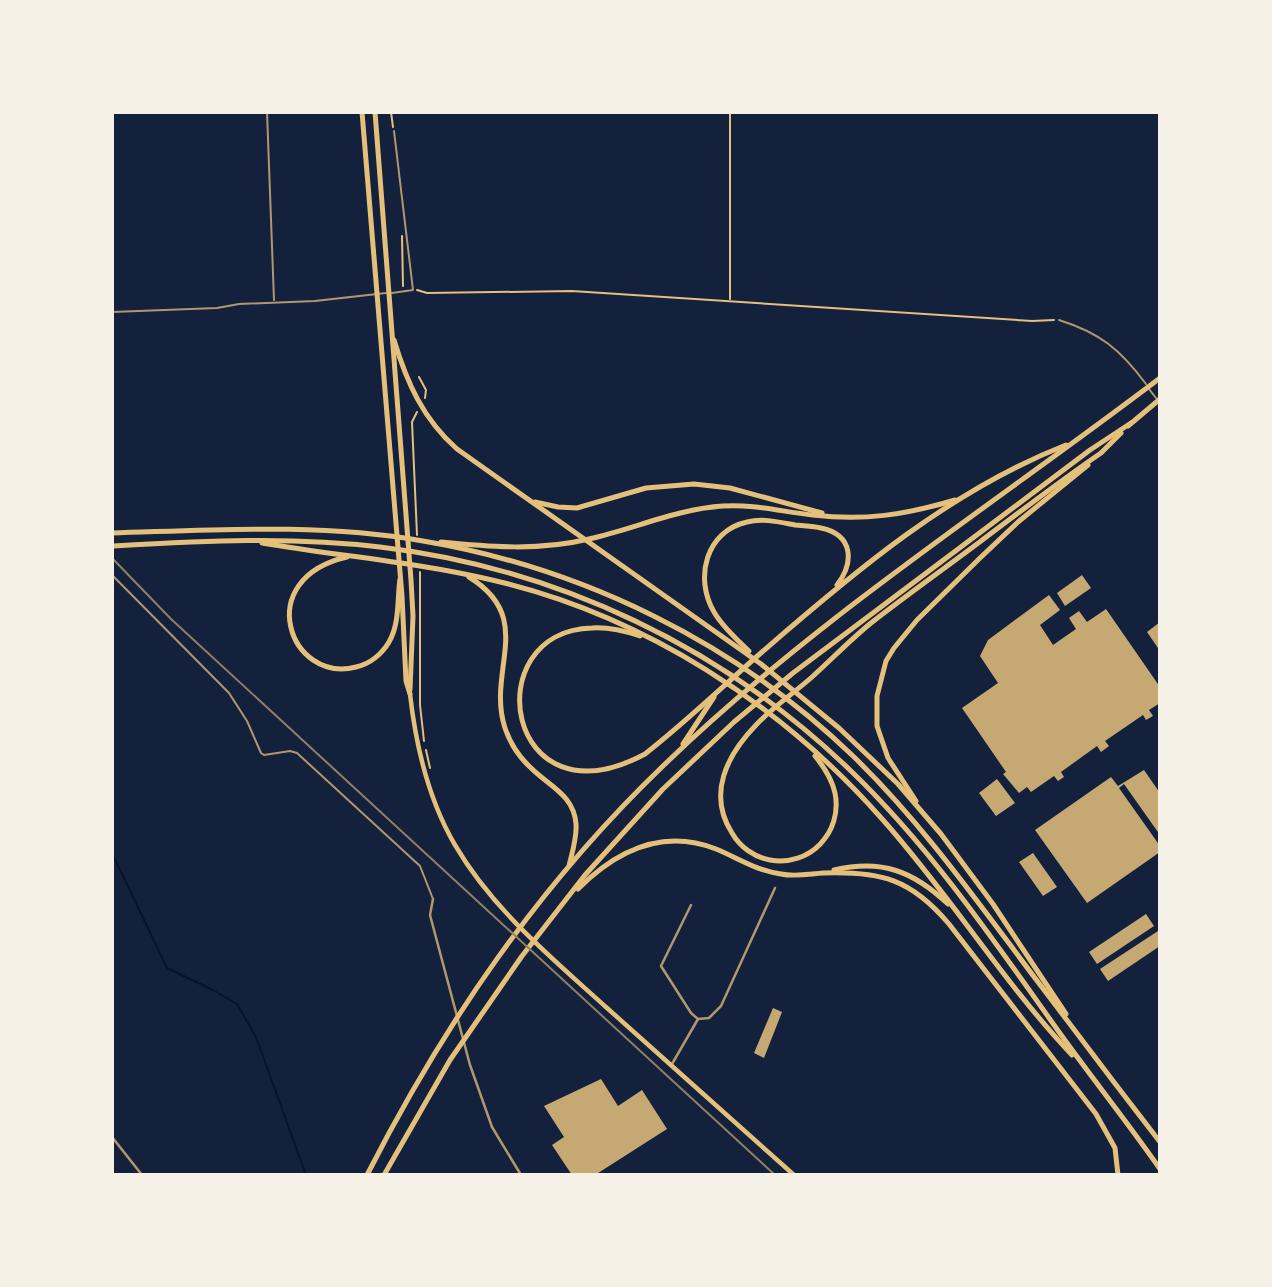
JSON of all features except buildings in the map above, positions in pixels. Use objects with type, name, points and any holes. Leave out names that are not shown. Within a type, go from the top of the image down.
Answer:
[{"type":"highway","points":[[362,112],[410,694]]},
{"type":"highway","points":[[375,112],[412,604],[410,694]]},
{"type":"highway","points":[[394,340],[414,397],[425,414],[457,449],[744,649],[806,699],[878,764],[928,818]]},
{"type":"highway","points":[[366,1175],[441,1039],[465,1002],[525,920],[613,817],[730,704],[825,626],[1160,379]]},
{"type":"highway","points":[[384,1175],[450,1060],[522,956],[585,875],[631,823],[734,722],[829,644],[1160,401]]},
{"type":"highway","points":[[1075,1028],[993,904],[928,818],[888,758],[877,726],[877,696],[887,661],[917,620],[1018,522],[1101,453],[1131,423]]},
{"type":"highway","points":[[652,639],[626,632],[592,628],[571,632],[545,645],[527,667],[519,696],[522,723],[535,747],[554,763],[570,770],[587,772],[611,769],[645,754],[832,593],[895,543],[964,497],[1039,456],[1072,443]]},
{"type":"highway","points":[[808,745],[832,781],[836,813],[832,828],[819,846],[797,859],[777,861],[758,856],[740,844],[731,832],[724,819],[720,798],[728,761],[745,737],[871,623],[1101,453]]},
{"type":"highway","points":[[529,500],[558,507],[577,508],[646,488],[694,484],[730,488],[828,515]]},
{"type":"highway","points":[[112,533],[276,529],[517,548],[570,543],[679,513],[724,506],[754,506],[814,516],[862,518],[913,513],[964,497]]},
{"type":"highway","points":[[744,649],[713,611],[704,581],[704,566],[708,553],[731,528],[744,522],[766,521],[831,531],[845,543],[849,558],[849,567],[832,593]]},
{"type":"highway","points":[[114,546],[245,540],[310,541],[384,547],[426,554],[500,570],[576,595],[650,628],[722,668],[788,716],[852,772],[897,820],[969,910],[1154,1161],[1159,1172]]},
{"type":"highway","points":[[245,540],[428,566],[559,599],[652,639],[715,675],[808,745],[883,819],[1042,1020],[1087,1070]]},
{"type":"highway","points":[[424,541],[510,561],[590,588],[662,621],[731,660],[796,708],[852,755],[909,816],[1075,1028],[1160,1142]]},
{"type":"highway","points":[[350,556],[327,562],[310,572],[298,586],[290,603],[290,622],[295,640],[307,654],[323,665],[341,669],[360,667],[383,651],[395,628],[400,579]]},
{"type":"highway","points":[[465,574],[493,596],[505,618],[507,646],[500,698],[508,736],[525,762],[566,797],[573,809],[576,830],[568,869]]},
{"type":"highway","points":[[680,750],[694,725],[719,691]]},
{"type":"highway","points":[[563,904],[609,862],[630,849],[656,842],[684,841],[701,844],[781,875],[865,873],[886,877],[912,888],[934,907],[1096,1114],[1115,1148],[1118,1175]]},
{"type":"highway","points":[[820,873],[859,865],[897,870],[925,885],[961,916]]},
{"type":"main road","points":[[410,694],[414,733],[423,771],[444,825],[471,870],[507,914],[549,955],[794,1175]]},
{"type":"street","points":[[691,905],[661,966],[691,1013],[698,1019],[709,1018],[722,1006],[775,888]]},
{"type":"street","points":[[433,899],[430,915],[470,1065],[492,1127],[522,1175]]},
{"type":"street","points":[[671,1066],[698,1019]]},
{"type":"street","points":[[112,1137],[142,1175]]},
{"type":"lane","points":[[267,112],[274,301]]},
{"type":"lane","points":[[112,312],[217,308],[239,303],[274,301],[315,301],[412,290],[394,131]]},
{"type":"lane","points":[[1059,320],[1098,335],[1124,355],[1160,401]]},
{"type":"lane","points":[[112,575],[229,693],[247,721],[261,753],[297,752],[421,866],[433,899]]},
{"type":"path","points":[[391,112],[394,131]]},
{"type":"path","points":[[730,112],[730,300]]},
{"type":"path","points":[[401,232],[403,287]]},
{"type":"path","points":[[412,290],[427,293],[572,291],[1032,321],[1059,320]]},
{"type":"path","points":[[419,377],[426,390],[425,398]]},
{"type":"path","points":[[412,422],[416,530]]},
{"type":"path","points":[[420,572],[420,705],[430,768]]},
{"type":"waterway","points":[[112,853],[167,968],[237,1004],[256,1037],[306,1175]]},
{"type":"railway","points":[[112,558],[171,619],[775,1175]]}]
